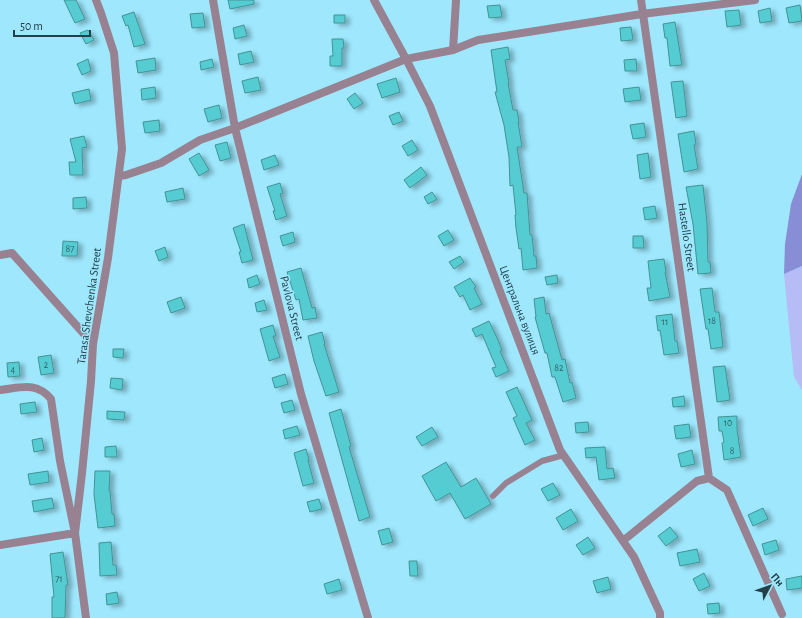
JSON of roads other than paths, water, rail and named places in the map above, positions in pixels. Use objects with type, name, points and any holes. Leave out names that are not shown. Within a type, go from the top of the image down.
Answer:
[{"type":"street","name":"Tarasa Shevchenka Street","points":[[86,618],[75,533],[84,450],[92,344],[108,258],[122,149],[114,54],[102,13],[96,0]]},
{"type":"street","name":"Pavlova Street","points":[[213,0],[236,128],[301,394],[368,618]]},
{"type":"street","name":"Центральна вулиця","points":[[374,0],[430,106],[564,455],[624,540],[634,557],[660,613],[660,618]]},
{"type":"street","points":[[453,50],[456,0]]},
{"type":"street","name":"Hastello Street","points":[[641,0],[709,478]]},
{"type":"street","points":[[119,176],[162,163],[200,140],[236,128],[406,59],[453,50],[478,40],[642,14],[755,0]]},
{"type":"street","points":[[0,255],[12,253],[92,344]]},
{"type":"street","points":[[0,390],[33,387],[45,392],[51,399],[60,461],[75,533],[0,545]]},
{"type":"street","points":[[624,540],[697,481],[709,478],[727,490],[782,614]]},
{"type":"lane","points":[[493,496],[506,483],[542,461],[564,455]]}]
